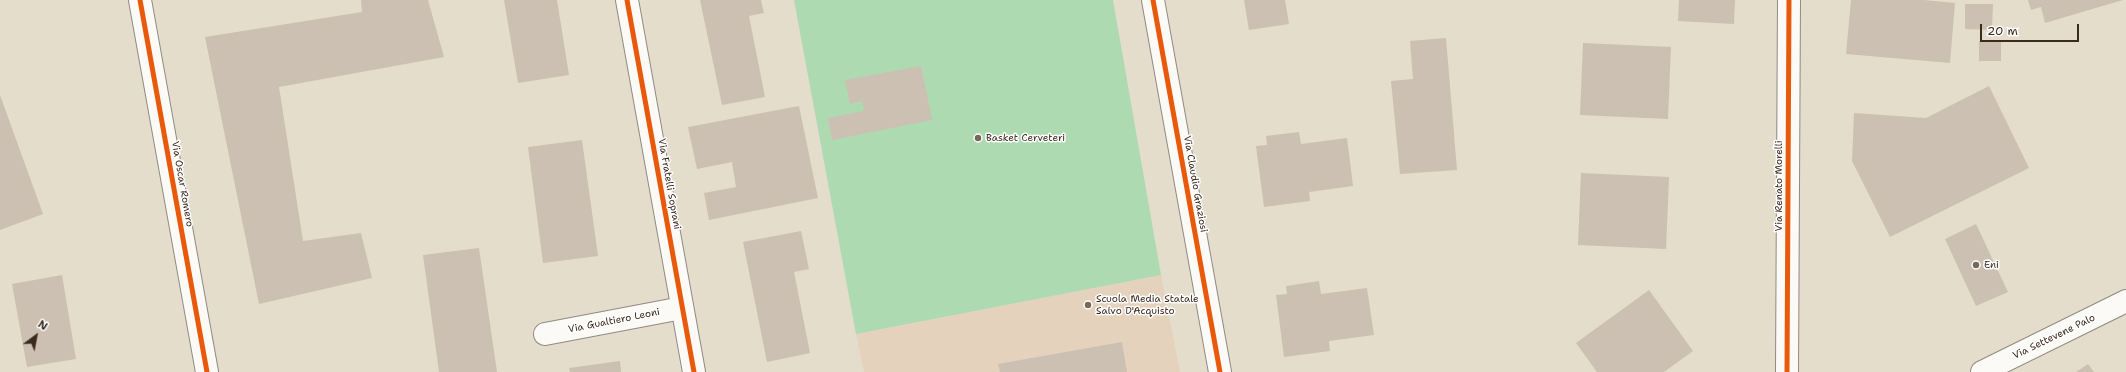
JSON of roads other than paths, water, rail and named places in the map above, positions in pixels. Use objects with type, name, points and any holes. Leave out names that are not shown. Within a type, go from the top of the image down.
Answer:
[{"type":"street","name":"Via Oscar Romero","points":[[140,0],[207,372]]},
{"type":"street","name":"Via Fratelli Soprani","points":[[627,0],[694,372]]},
{"type":"street","name":"Via Claudio Graziosi","points":[[1153,0],[1220,372]]},
{"type":"street","name":"Via Renato Morelli","points":[[1787,372],[1789,0]]},
{"type":"street","name":"Via Settevene Palo","points":[[1982,372],[2126,301]]},
{"type":"street","name":"Via Gualtiero Leoni","points":[[545,334],[682,308]]},
{"type":"place","name":"Basket Cerveteri","points":[[978,138]]},
{"type":"place","name":"Eni","points":[[1976,265]]},
{"type":"place","name":"Scuola Media Statale Salvo D'Acquisto","points":[[1088,305]]}]
